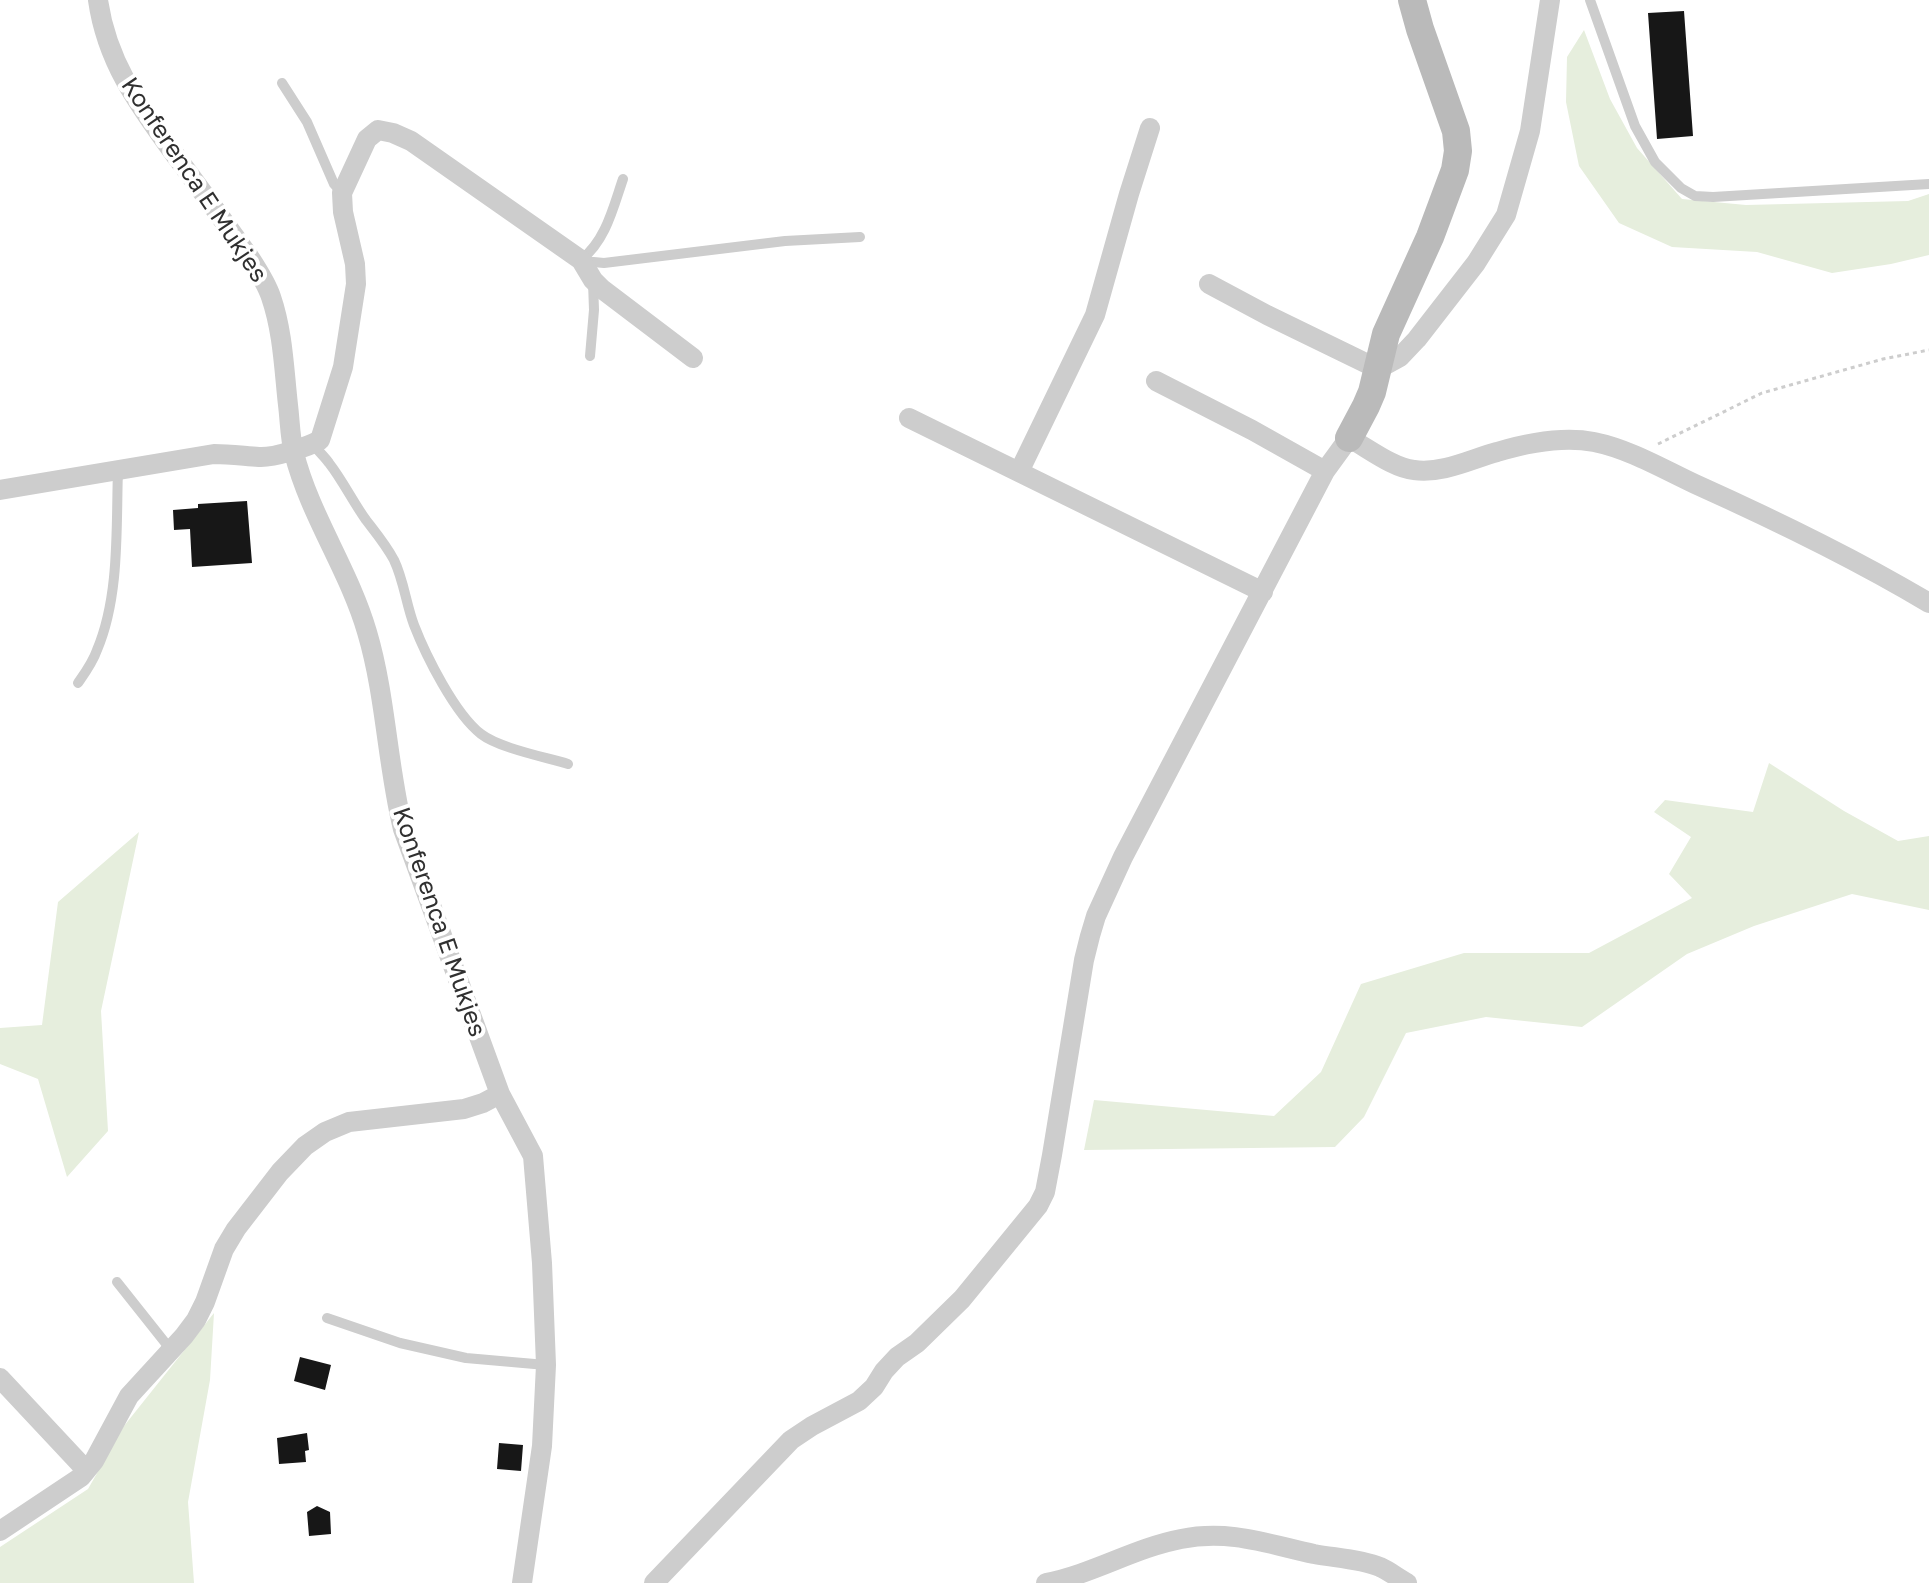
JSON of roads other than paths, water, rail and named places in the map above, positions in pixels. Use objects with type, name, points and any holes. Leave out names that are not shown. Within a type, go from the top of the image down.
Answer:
[{"type":"street","name":"Konferenca E Mukjes","points":[[98,0],[107,42],[136,101],[248,255],[271,296],[281,339],[293,449],[307,494],[364,622],[381,695],[395,796],[403,829],[500,1094],[533,1156],[546,1365],[542,1446],[522,1583]]},
{"type":"street","points":[[654,1583],[791,1440],[859,1401],[897,1357],[917,1343],[962,1299],[1038,1206],[1045,1192],[1084,960],[1096,916],[1123,857],[1325,471],[1349,438],[1366,406],[1386,334],[1430,237],[1455,170],[1458,151],[1456,131],[1412,0]]},
{"type":"street","points":[[1378,369],[1400,357],[1417,339],[1476,263],[1506,215],[1530,131],[1550,0]]},
{"type":"street","points":[[1019,472],[1095,315],[1150,128]]},
{"type":"street","points":[[0,490],[214,454],[276,456],[320,440],[343,367],[354,306],[355,264],[343,212],[342,193],[367,139],[378,130],[411,141],[547,235],[581,260],[593,280],[693,358]]},
{"type":"street","points":[[1209,284],[1378,369]]},
{"type":"street","points":[[1156,381],[1325,471]]},
{"type":"street","points":[[909,418],[1263,592]]},
{"type":"street","points":[[1349,438],[1399,466],[1414,470],[1446,468],[1497,452],[1550,441],[1592,441],[1635,456],[1823,544],[1929,603]]},
{"type":"street","points":[[0,1531],[86,1470],[129,1396],[196,1320],[224,1249],[236,1229],[280,1172],[305,1146],[325,1132],[349,1122],[464,1109],[500,1094]]},
{"type":"street","points":[[0,1378],[86,1470]]},
{"type":"street","points":[[1046,1583],[1062,1580],[1136,1551],[1179,1539],[1210,1535],[1276,1543],[1381,1567],[1407,1583]]},
{"type":"lane","points":[[1590,0],[1642,138],[1655,162],[1681,188],[1695,196],[1929,184]]},
{"type":"lane","points":[[282,83],[307,122],[334,184],[342,193]]},
{"type":"lane","points":[[581,260],[593,251],[602,237],[623,179]]},
{"type":"lane","points":[[581,260],[604,263],[785,241],[860,237]]},
{"type":"lane","points":[[590,356],[593,280]]},
{"type":"lane","points":[[313,444],[330,463],[395,562],[426,653],[437,676],[466,719],[483,736],[568,764]]},
{"type":"lane","points":[[78,683],[97,651],[111,595],[118,469]]},
{"type":"lane","points":[[117,1282],[171,1350]]},
{"type":"lane","points":[[327,1318],[400,1343],[466,1358],[546,1365]]}]
